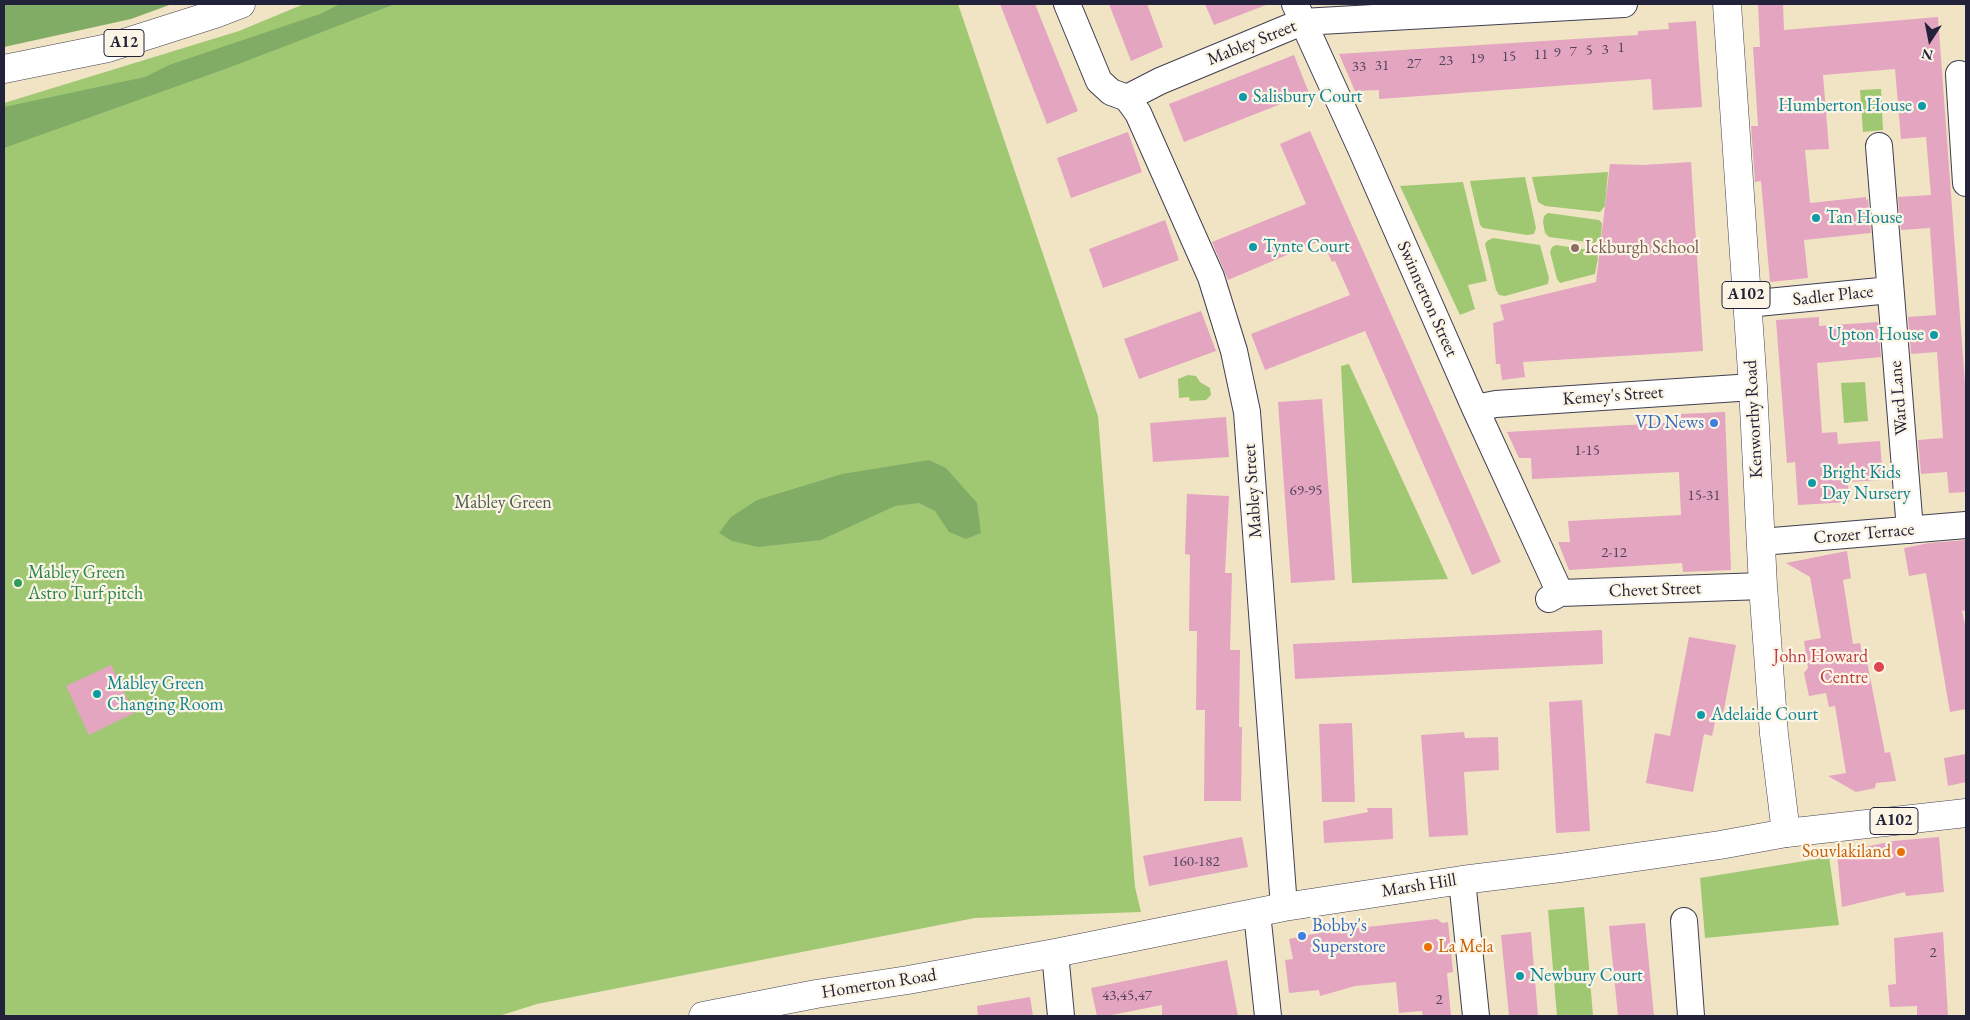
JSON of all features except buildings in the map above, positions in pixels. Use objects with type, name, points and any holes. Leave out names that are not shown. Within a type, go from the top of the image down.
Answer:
[{"type":"main road","name":"A12","points":[[4,69],[108,48],[241,4]]},
{"type":"main road","name":"Kenworthy Road","points":[[1727,4],[1753,387],[1763,586],[1774,734],[1786,833]]},
{"type":"main road","name":"A102","points":[[1786,833],[1965,819]]},
{"type":"main road","name":"Marsh Hill","points":[[1055,953],[1284,907],[1462,880],[1577,866],[1720,845],[1786,833]]},
{"type":"main road","name":"Homerton Road","points":[[703,1016],[816,994],[908,980],[1055,953]]},
{"type":"street","name":"Mabley Street","points":[[1067,4],[1099,81],[1111,92],[1127,98],[1138,113],[1211,277],[1234,351],[1247,412],[1284,907]]},
{"type":"street","name":"Mabley Street","points":[[1127,98],[1298,13],[1624,4]]},
{"type":"street","name":"Swinnerton Street","points":[[1298,13],[1366,160],[1475,408],[1554,596]]},
{"type":"street","points":[[1959,74],[1966,183]]},
{"type":"street","name":"Ward Lane","points":[[1879,146],[1910,530]]},
{"type":"street","name":"Sadler Place","points":[[1747,304],[1890,290]]},
{"type":"street","name":"Kemey's Street","points":[[1475,408],[1496,404],[1753,387]]},
{"type":"street","name":"Crozer Terrace","points":[[1761,542],[1966,525]]},
{"type":"street","name":"Chevet Street","points":[[1554,596],[1763,586]]},
{"type":"street","points":[[1462,880],[1476,1016]]},
{"type":"street","points":[[1257,913],[1268,1016]]},
{"type":"street","points":[[1684,920],[1691,1016]]},
{"type":"street","points":[[1055,953],[1061,1016]]},
{"type":"green space","points":[[4,4],[172,4],[131,19],[4,47]]},
{"type":"green space","name":"Mabley Green","points":[[304,4],[958,4],[1098,416],[1135,887],[1141,912],[975,918],[537,1004],[499,1016],[4,1016],[4,103],[239,31]]},
{"type":"green space","points":[[340,4],[395,4],[228,68],[4,148],[4,107],[145,77],[169,65],[320,14]]},
{"type":"green space","points":[[1881,89],[1883,130],[1863,132],[1860,90]]},
{"type":"green space","points":[[1608,172],[1605,206],[1600,212],[1545,206],[1538,202],[1532,177]]},
{"type":"green space","points":[[1525,177],[1536,228],[1534,234],[1527,235],[1483,228],[1480,225],[1470,181]]},
{"type":"green space","points":[[1463,182],[1487,281],[1468,285],[1475,309],[1460,315],[1400,186]]},
{"type":"green space","points":[[1548,213],[1599,220],[1602,223],[1601,238],[1594,243],[1549,237],[1545,233],[1543,222],[1544,216]]},
{"type":"green space","points":[[1493,238],[1540,245],[1549,278],[1548,284],[1505,296],[1499,295],[1496,290],[1485,244]]},
{"type":"green space","points":[[1556,245],[1596,251],[1598,258],[1595,274],[1560,283],[1557,279],[1550,252],[1552,247]]},
{"type":"green space","points":[[1349,364],[1448,579],[1352,583],[1341,366]]},
{"type":"green space","points":[[1188,375],[1196,376],[1200,382],[1210,388],[1211,395],[1206,400],[1190,401],[1189,397],[1179,398],[1178,379]]},
{"type":"green space","points":[[1865,382],[1868,421],[1844,423],[1841,383]]},
{"type":"green space","points":[[929,460],[946,468],[977,503],[981,533],[966,539],[949,532],[935,511],[919,503],[895,506],[821,540],[758,547],[732,541],[719,533],[731,517],[757,500],[842,474]]},
{"type":"green space","points":[[1829,857],[1839,925],[1705,938],[1700,878]]},
{"type":"green space","points":[[1584,907],[1593,1016],[1557,1016],[1548,910]]},
{"type":"place","name":"Salisbury Court","points":[[1243,97]]},
{"type":"place","name":"Humberton House","points":[[1922,106]]},
{"type":"place","name":"Tan House","points":[[1816,218]]},
{"type":"place","name":"Tynte Court","points":[[1253,247]]},
{"type":"place","name":"Ickburgh School","points":[[1575,248]]},
{"type":"place","name":"Upton House","points":[[1934,335]]},
{"type":"place","name":"VD News","points":[[1714,423]]},
{"type":"place","name":"Bright Kids Day Nursery","points":[[1812,483]]},
{"type":"place","name":"Mabley Green Astro Turf pitch","points":[[18,583]]},
{"type":"place","name":"John Howard Centre","points":[[1879,667]]},
{"type":"place","name":"Mabley Green Changing Room","points":[[97,694]]},
{"type":"place","name":"Adelaide Court","points":[[1701,715]]},
{"type":"place","name":"Souvlakiland","points":[[1901,852]]},
{"type":"place","name":"Bobby's Superstore","points":[[1302,936]]},
{"type":"place","name":"La Mela","points":[[1428,947]]},
{"type":"place","name":"Newbury Court","points":[[1520,976]]}]
